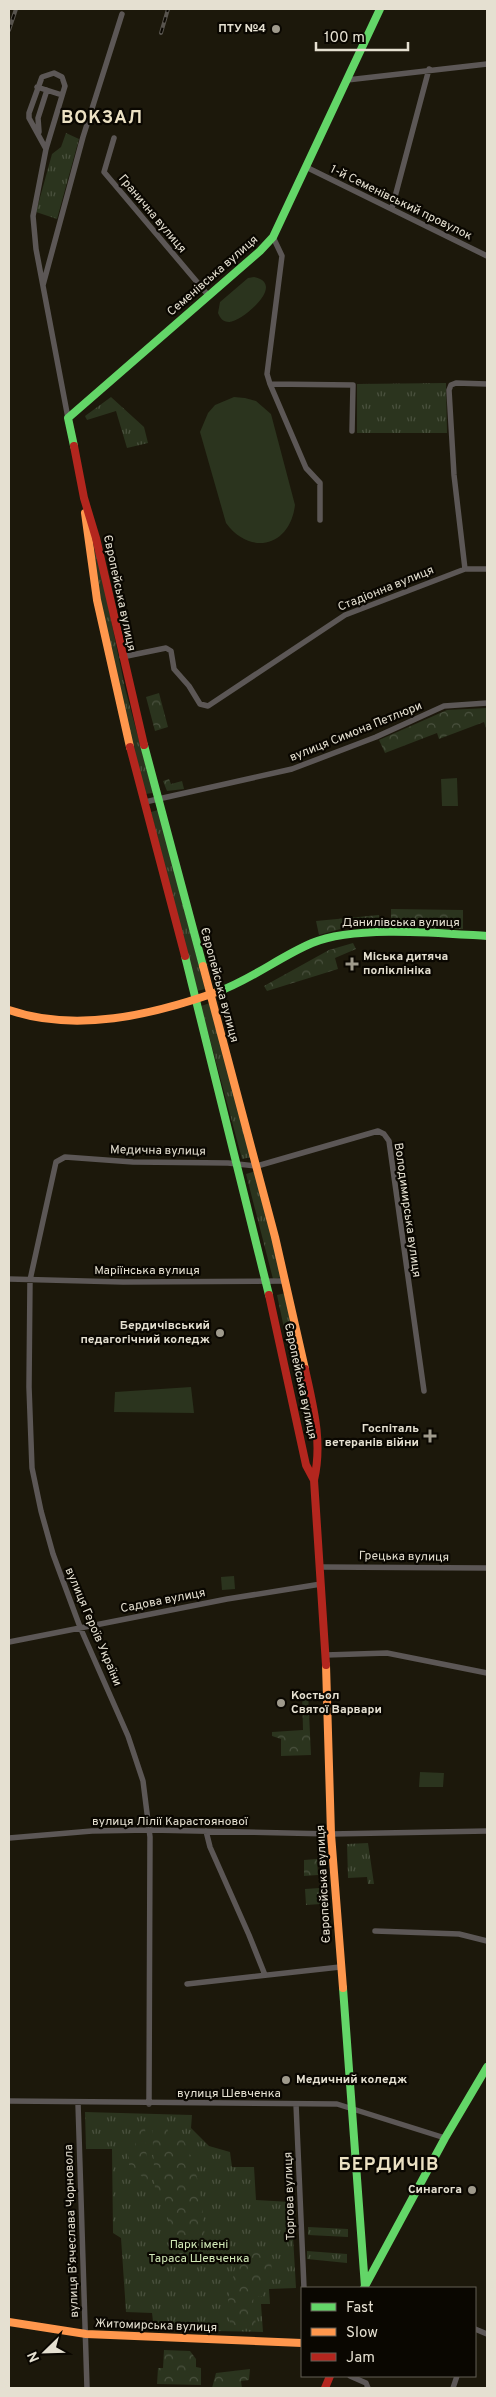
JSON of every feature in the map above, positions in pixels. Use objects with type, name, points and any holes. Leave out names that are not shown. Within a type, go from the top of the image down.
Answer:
[{"type":"street","name":"Семенівська вулиця","points":[[68,418],[260,251],[273,237],[380,9]]},
{"type":"street","points":[[43,287],[81,145],[122,14]]},
{"type":"street","points":[[347,80],[429,69],[487,64]]},
{"type":"street","points":[[392,208],[429,69]]},
{"type":"street","points":[[37,87],[62,95],[64,81],[54,73],[42,77],[37,87],[29,116],[46,149]]},
{"type":"street","points":[[40,135],[38,118],[47,90]]},
{"type":"street","name":"Європейська вулиця","points":[[62,95],[46,149],[33,216],[43,287],[68,418],[84,498],[96,538],[122,656],[158,800],[257,1166],[286,1281],[317,1426],[316,1473],[314,1480],[326,1655],[331,1834],[351,2107],[367,2287]]},
{"type":"street","name":"Гранична вулиця","points":[[114,138],[104,172],[208,295]]},
{"type":"street","name":"1-й Семенівський провулок","points":[[306,167],[487,256]]},
{"type":"street","points":[[273,237],[282,256],[267,374],[306,468],[320,483],[320,520]]},
{"type":"street","points":[[487,384],[456,383],[451,385],[449,390],[454,475],[465,569],[487,568]]},
{"type":"street","points":[[270,384],[353,385],[352,431]]},
{"type":"street","name":"Європейська вулиця","points":[[84,498],[86,538],[94,584],[125,727],[240,1163],[268,1281],[306,1465],[314,1480]]},
{"type":"street","name":"Стадіонна вулиця","points":[[122,656],[166,648],[169,650],[174,668],[189,686],[200,704],[208,706],[345,615],[465,569]]},
{"type":"street","name":"вулиця Симона Петлюри","points":[[145,802],[300,767],[376,737],[444,706],[487,703]]},
{"type":"street","name":"Данилівська вулиця","points":[[9,1010],[35,1017],[64,1021],[123,1014],[196,1000],[246,980],[312,943],[334,935],[357,933],[487,936]]},
{"type":"street","name":"Володимирська вулиця","points":[[257,1166],[378,1131],[384,1134],[389,1141],[424,1392]]},
{"type":"street","name":"Медична вулиця","points":[[59,1159],[65,1157],[133,1162],[240,1163],[257,1166]]},
{"type":"street","name":"вулиця Героїв України","points":[[59,1159],[56,1162],[30,1280],[29,1387],[32,1468],[40,1511],[52,1554],[80,1627],[128,1736],[143,1781],[150,1830],[149,2104]]},
{"type":"street","name":"Маріїнська вулиця","points":[[9,1279],[123,1282],[286,1281]]},
{"type":"street","name":"Грецька вулиця","points":[[320,1566],[487,1568]]},
{"type":"street","name":"Садова вулиця","points":[[9,1642],[227,1599],[321,1584]]},
{"type":"street","points":[[326,1655],[387,1653],[487,1673]]},
{"type":"street","name":"вулиця Лілії Карастоянової","points":[[9,1838],[92,1831],[150,1830],[331,1834],[487,1831]]},
{"type":"street","points":[[206,1831],[210,1847],[265,1975]]},
{"type":"street","points":[[375,1932],[459,1934],[487,1941]]},
{"type":"street","points":[[187,1984],[340,1967]]},
{"type":"street","points":[[368,2287],[445,2138],[487,2067]]},
{"type":"street","name":"вулиця Шевченка","points":[[9,2101],[149,2104],[337,2104],[445,2138]]},
{"type":"street","name":"вулиця Вʼячеслава Чорновола","points":[[78,2103],[87,2388]]},
{"type":"street","name":"Торгова вулиця","points":[[296,2104],[304,2287]]},
{"type":"street","name":"Житомирська вулиця","points":[[9,2322],[86,2334],[190,2340],[248,2339],[301,2343]]},
{"type":"street","points":[[353,2377],[366,2382],[368,2388]]},
{"type":"green space","points":[[66,133],[79,139],[57,219],[36,212],[52,154],[61,147]]},
{"type":"green space","points":[[254,277],[263,281],[266,287],[264,295],[251,310],[235,321],[227,322],[223,320],[218,313],[220,302],[248,278]]},
{"type":"green space","points":[[446,383],[447,433],[357,433],[357,384]]},
{"type":"green space","points":[[111,397],[144,427],[148,443],[127,448],[116,411],[87,420],[85,416]]},
{"type":"green space","points":[[234,397],[256,401],[271,414],[295,505],[292,519],[285,530],[277,538],[268,542],[257,543],[246,540],[226,523],[200,432],[208,413],[215,405]]},
{"type":"green space","points":[[95,542],[125,688],[153,793],[145,794],[119,690],[89,544]]},
{"type":"green space","points":[[159,693],[168,727],[155,731],[146,697]]},
{"type":"green space","points":[[487,708],[487,731],[484,722],[439,739],[437,733],[385,753],[379,740],[447,710]]},
{"type":"green space","points":[[457,778],[458,806],[442,806],[441,779]]},
{"type":"green space","points":[[169,779],[171,784],[182,781],[184,789],[167,791],[163,781]]},
{"type":"green space","points":[[158,810],[205,989],[197,991],[151,812]]},
{"type":"green space","points":[[391,909],[463,910],[463,929],[391,927]]},
{"type":"green space","points":[[379,915],[380,925],[344,928],[319,935],[316,921]]},
{"type":"green space","points":[[353,943],[356,949],[335,958],[338,969],[267,991],[264,986],[329,950]]},
{"type":"green space","points":[[210,1003],[252,1157],[242,1159],[201,1006]]},
{"type":"green space","points":[[256,1171],[282,1277],[273,1279],[246,1174]]},
{"type":"green space","points":[[286,1293],[313,1422],[304,1423],[277,1295]]},
{"type":"green space","points":[[191,1387],[194,1413],[114,1412],[115,1392]]},
{"type":"green space","points":[[234,1576],[235,1589],[222,1590],[221,1577]]},
{"type":"green space","points":[[302,1692],[308,1692],[311,1755],[281,1756],[281,1739],[272,1736],[272,1732],[303,1730]]},
{"type":"green space","points":[[420,1772],[444,1773],[443,1787],[419,1787]]},
{"type":"green space","points":[[368,1843],[374,1884],[368,1884],[367,1877],[348,1878],[347,1844]]},
{"type":"green space","points":[[317,1859],[318,1875],[304,1876],[304,1860]]},
{"type":"green space","points":[[320,1888],[321,1904],[306,1905],[305,1889]]},
{"type":"green space","name":"Парк імені Тараса Шевченка","points":[[85,2112],[192,2115],[191,2128],[209,2146],[230,2152],[232,2167],[254,2167],[256,2200],[291,2202],[296,2288],[269,2289],[270,2304],[261,2304],[263,2332],[154,2330],[152,2313],[126,2312],[121,2238],[113,2233],[112,2149],[86,2149]]},
{"type":"green space","points":[[152,2125],[167,2126],[169,2138],[183,2139],[193,2162],[199,2186],[205,2237],[171,2234],[165,2198],[155,2189]]},
{"type":"green space","points":[[145,2127],[148,2182],[129,2165],[129,2150],[135,2148],[135,2128]]},
{"type":"green space","points":[[308,2227],[348,2229],[348,2237],[308,2235]]},
{"type":"green space","points":[[175,2245],[202,2247],[203,2261],[178,2260]]},
{"type":"green space","points":[[239,2251],[271,2251],[272,2280],[262,2281],[262,2296],[253,2297],[256,2326],[230,2325],[228,2299]]},
{"type":"green space","points":[[307,2251],[347,2254],[347,2263],[307,2259]]},
{"type":"green space","points":[[164,2350],[190,2351],[196,2359],[196,2367],[201,2368],[201,2385],[157,2384],[158,2368],[163,2368]]},
{"type":"green space","points":[[250,2369],[249,2380],[241,2381],[242,2388],[212,2388],[216,2373]]},
{"type":"railway","points":[[9,30],[16,9]]},
{"type":"railway","points":[[161,33],[168,9]]},
{"type":"traffic: fast","points":[[74,446],[68,418],[260,251],[273,237],[380,9]]},
{"type":"traffic: fast","points":[[144,745],[203,966]]},
{"type":"traffic: fast","points":[[217,992],[242,981],[312,943],[330,937],[373,932],[446,933],[487,936]]},
{"type":"traffic: fast","points":[[185,956],[269,1295]]},
{"type":"traffic: fast","points":[[343,1988],[365,2287]]},
{"type":"traffic: fast","points":[[365,2287],[445,2138],[487,2067]]},
{"type":"traffic: slow","points":[[85,513],[97,600],[130,747]]},
{"type":"traffic: slow","points":[[203,966],[275,1237],[305,1369]]},
{"type":"traffic: slow","points":[[9,1010],[35,1017],[61,1020],[114,1018],[166,1008],[217,992]]},
{"type":"traffic: slow","points":[[326,1665],[331,1834],[343,1988]]},
{"type":"traffic: slow","points":[[9,2322],[86,2334],[301,2343]]},
{"type":"traffic: jam","points":[[74,446],[84,498],[96,538],[144,745]]},
{"type":"traffic: jam","points":[[130,747],[185,956]]},
{"type":"traffic: jam","points":[[269,1295],[306,1465],[314,1480]]},
{"type":"traffic: jam","points":[[305,1369],[314,1410],[318,1452],[314,1480],[326,1665]]},
{"type":"traffic: jam","points":[[325,2388],[330,2377]]},
{"type":"place","name":"ПТУ №4","points":[[276,29]]},
{"type":"place","name":"Міська дитяча поліклініка","points":[[352,964]]},
{"type":"place","name":"Бердичівський педагогічний коледж","points":[[220,1333]]},
{"type":"place","name":"Госпіталь ветеранів війни","points":[[430,1436]]},
{"type":"place","name":"Костьол Святої Варвари","points":[[281,1703]]},
{"type":"place","name":"Медичний коледж","points":[[286,2080]]},
{"type":"place","name":"Синагога","points":[[472,2190]]},
{"type":"district","name":"ВОКЗАЛ","points":[[102,118]]},
{"type":"district","name":"БЕРДИЧІВ","points":[[389,2165]]}]
